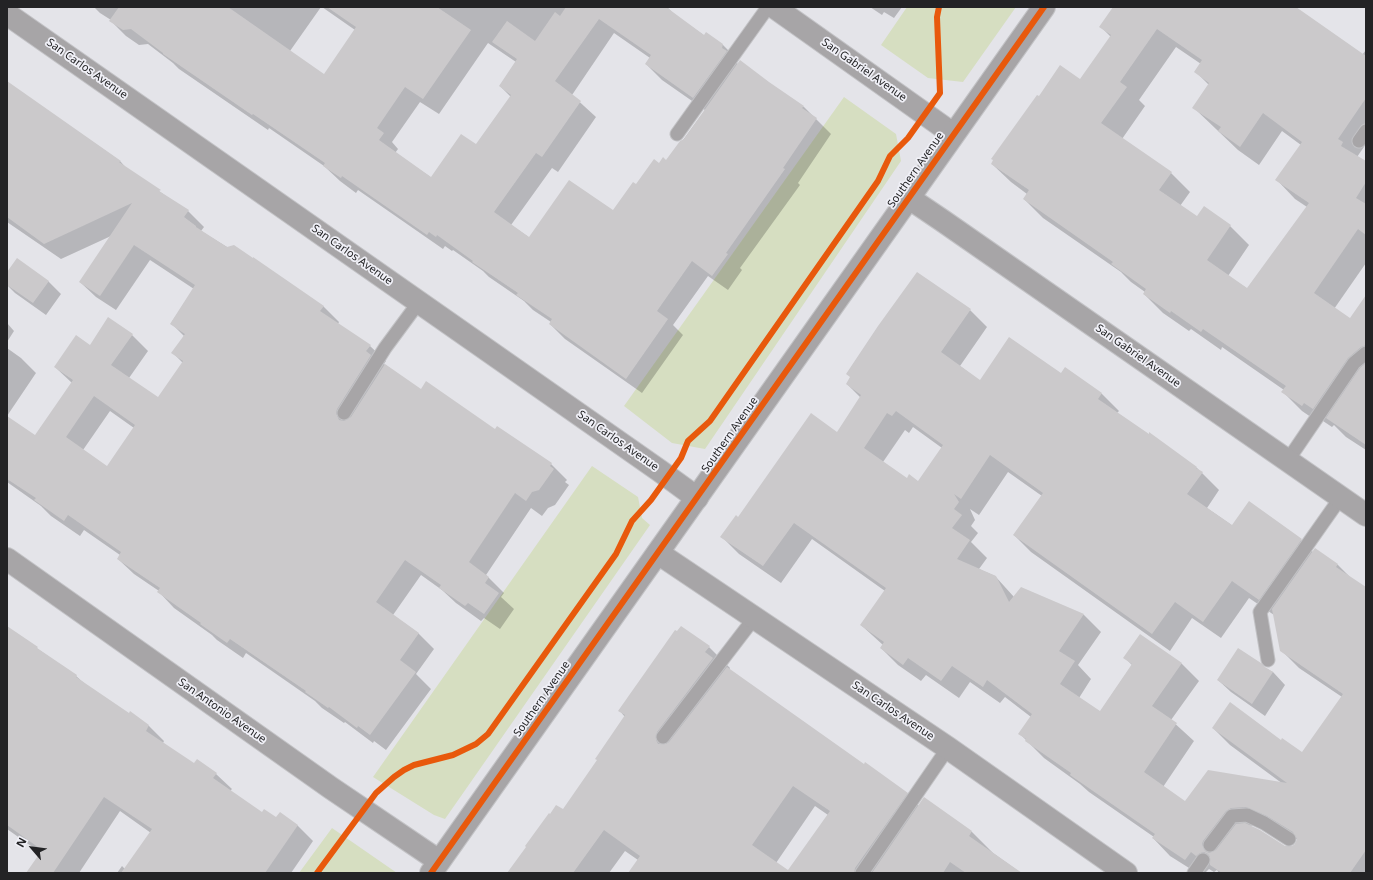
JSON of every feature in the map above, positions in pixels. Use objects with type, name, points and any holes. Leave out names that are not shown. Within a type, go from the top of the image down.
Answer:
[{"type":"street","name":"San Gabriel Avenue","points":[[774,7],[953,134]]},
{"type":"street","name":"Southern Avenue","points":[[435,867],[1044,7]]},
{"type":"street","name":"San Carlos Avenue","points":[[7,14],[668,476],[697,498]]},
{"type":"street","name":"San Gabriel Avenue","points":[[909,198],[1366,514]]},
{"type":"street","name":"San Carlos Avenue","points":[[658,553],[948,748],[1126,873]]},
{"type":"street","name":"San Antonio Avenue","points":[[7,559],[331,788],[435,867]]},
{"type":"lane","points":[[677,134],[768,7]]},
{"type":"lane","points":[[344,413],[385,348],[419,302]]},
{"type":"lane","points":[[1288,460],[1354,363],[1366,353]]},
{"type":"lane","points":[[1268,660],[1260,612],[1340,497]]},
{"type":"lane","points":[[663,737],[754,617]]},
{"type":"lane","points":[[862,873],[948,748]]},
{"type":"lane","points":[[1210,845],[1232,816],[1247,815],[1264,823],[1289,839]]},
{"type":"lane","points":[[1194,873],[1203,860]]},
{"type":"green space","points":[[907,7],[1016,7],[963,82],[928,78],[881,45]]},
{"type":"green space","points":[[844,97],[896,134],[901,161],[705,449],[672,443],[624,406]]},
{"type":"green space","points":[[592,466],[638,497],[642,518],[650,525],[445,819],[434,815],[373,777]]},
{"type":"green space","points":[[332,828],[397,873],[299,873]]},
{"type":"building","points":[[119,7],[228,7],[324,74],[356,27],[327,7],[437,7],[471,30],[423,99],[405,87],[377,128],[384,133],[379,140],[431,177],[461,134],[476,144],[511,95],[499,86],[517,59],[492,42],[507,21],[535,41],[555,12],[560,16],[566,7],[666,7],[704,35],[706,32],[723,44],[722,48],[727,51],[693,98],[645,64],[651,55],[599,19],[555,81],[581,101],[542,157],[536,153],[494,212],[529,237],[569,180],[613,210],[633,182],[636,184],[654,159],[659,163],[663,157],[666,160],[680,141],[684,139],[740,60],[804,106],[802,108],[817,118],[783,168],[785,169],[726,253],[728,254],[712,276],[692,261],[657,311],[668,319],[626,379],[549,324],[552,319],[516,295],[518,293],[472,262],[473,261],[437,235],[436,237],[429,232],[427,235],[342,176],[341,178],[323,166],[325,163],[163,54],[131,29],[123,30],[109,21]]},
{"type":"building","points":[[1113,7],[1296,7],[1366,56],[1366,98],[1338,139],[1343,142],[1341,146],[1366,161],[1366,182],[1356,198],[1366,204],[1366,235],[1358,229],[1314,293],[1350,318],[1366,295],[1366,345],[1361,347],[1348,358],[1313,409],[1304,403],[1302,406],[1281,392],[1286,386],[1203,329],[1201,332],[1143,294],[1146,289],[1111,264],[1113,262],[1023,199],[1029,190],[991,164],[993,160],[991,159],[1037,95],[1039,96],[1060,65],[1080,79],[1111,35],[1099,27]],"holes":[[[1157,29],[1202,60],[1194,72],[1209,83],[1192,108],[1221,127],[1218,131],[1240,147],[1263,113],[1302,142],[1275,180],[1309,203],[1247,288],[1207,260],[1231,225],[1204,206],[1197,216],[1159,190],[1172,172],[1101,123],[1127,87],[1120,82]]]},
{"type":"building","points":[[7,81],[121,161],[119,162],[161,190],[159,191],[189,210],[184,217],[196,227],[227,247],[234,245],[253,257],[324,306],[320,311],[371,345],[366,351],[371,355],[337,409],[336,413],[339,420],[344,421],[351,417],[385,364],[421,389],[426,381],[495,429],[497,426],[552,463],[550,466],[554,469],[539,490],[532,492],[526,501],[515,493],[469,562],[489,577],[485,583],[499,593],[484,614],[468,603],[465,606],[439,588],[441,585],[405,560],[376,602],[419,633],[400,660],[416,672],[370,735],[358,726],[357,728],[230,639],[227,643],[200,624],[201,623],[157,592],[160,588],[117,559],[121,552],[68,515],[64,521],[34,500],[36,498],[7,479],[7,416],[35,435],[73,380],[54,367],[76,335],[90,345],[108,317],[133,334],[111,365],[158,397],[183,361],[171,353],[185,334],[170,324],[195,285],[134,245],[100,296],[79,282],[132,203],[44,244],[7,217]],"holes":[[[94,396],[135,425],[107,466],[66,437]]]},
{"type":"building","points":[[17,258],[49,281],[33,303],[7,285],[7,272]]},
{"type":"building","points":[[917,272],[971,309],[941,352],[980,380],[1009,337],[1061,373],[1065,367],[1102,393],[1098,399],[1149,434],[1149,432],[1203,472],[1187,494],[1232,525],[1249,501],[1302,539],[1259,600],[1232,581],[1203,622],[1175,602],[1152,634],[1013,535],[1043,493],[990,455],[961,499],[954,494],[959,502],[954,509],[962,515],[952,528],[970,540],[957,559],[996,576],[1009,602],[1021,587],[1084,614],[1059,651],[1075,661],[1060,684],[1100,711],[1132,664],[1123,658],[1140,634],[1182,663],[1152,706],[1177,723],[1144,772],[1185,801],[1208,770],[1287,783],[1212,728],[1230,702],[1281,740],[1282,738],[1302,752],[1343,694],[1280,651],[1272,609],[1315,548],[1338,564],[1336,567],[1366,587],[1366,850],[1350,873],[1222,873],[1210,865],[1210,857],[1204,852],[1196,856],[1191,852],[1185,860],[1152,838],[1155,834],[1070,775],[1071,773],[1025,741],[1026,739],[1018,734],[1032,714],[987,680],[983,687],[952,666],[941,681],[908,658],[903,665],[880,648],[884,642],[860,625],[886,588],[794,523],[763,566],[720,537],[736,515],[738,517],[811,413],[837,432],[861,395],[846,384],[850,377],[846,374]],"holes":[[[896,411],[943,445],[918,481],[909,474],[907,478],[864,448],[887,413],[892,416]],[[1246,807],[1267,816],[1293,832],[1297,839],[1295,844],[1292,846],[1285,846],[1260,830],[1245,823],[1236,824],[1216,850],[1209,853],[1205,851],[1202,844],[1203,841],[1226,811],[1231,808]]]},
{"type":"building","points":[[1366,363],[1366,445],[1326,418],[1360,368]]},
{"type":"building","points":[[7,626],[77,675],[76,677],[129,713],[130,711],[149,725],[146,731],[194,763],[197,759],[217,773],[213,778],[262,812],[264,809],[276,817],[280,812],[298,825],[265,873],[121,873],[152,829],[104,797],[53,873],[26,873],[42,850],[7,825]]},
{"type":"building","points":[[681,626],[710,646],[705,652],[713,658],[657,732],[656,740],[658,744],[666,744],[669,742],[727,667],[864,764],[865,762],[908,793],[855,868],[854,873],[628,873],[640,856],[604,830],[573,873],[507,873],[556,805],[563,809],[597,760],[595,759],[625,715],[618,711],[675,630],[677,631]],"holes":[[[793,786],[830,811],[788,870],[752,845]]]},
{"type":"building","points":[[1238,648],[1273,672],[1252,704],[1217,680]]},
{"type":"building","points":[[924,797],[972,831],[969,836],[1022,873],[966,873],[950,862],[943,873],[872,873]]},
{"type":"cycle path","points":[[317,873],[376,793],[394,777],[414,765],[453,755],[476,744],[488,734],[616,554],[632,521],[651,500],[681,458],[688,441],[710,421],[878,181],[890,156],[908,138],[940,93],[937,17],[939,7]]},
{"type":"cycle path","points":[[431,873],[1044,7]]}]
